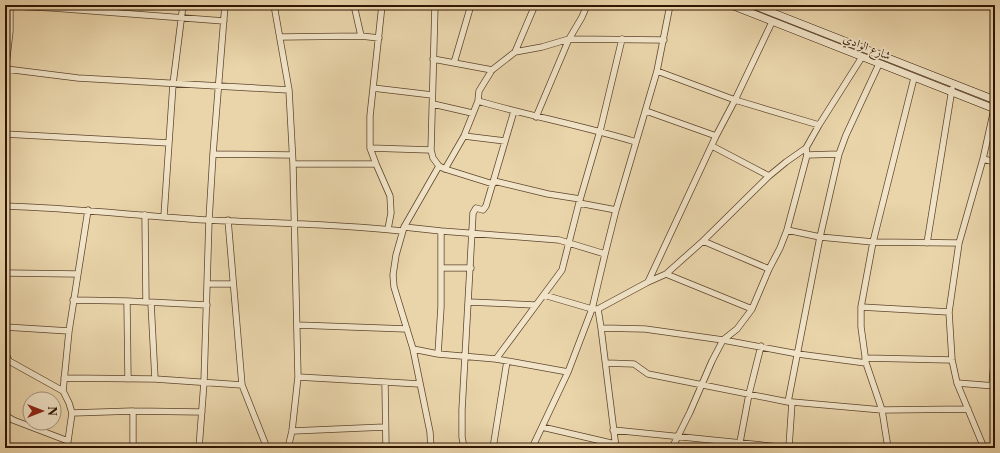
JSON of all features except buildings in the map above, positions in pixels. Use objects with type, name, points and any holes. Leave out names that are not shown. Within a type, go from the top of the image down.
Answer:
[{"type":"main road","name":"شارع الوادي","points":[[731,5],[995,109]]},
{"type":"main road","name":"شارع الوادي","points":[[753,5],[995,100]]},
{"type":"street","points":[[224,21],[53,6],[10,5],[7,21],[6,72],[218,87],[289,90]]},
{"type":"street","points":[[164,216],[174,84],[183,5]]},
{"type":"street","points":[[199,448],[204,382],[209,220],[213,154],[226,5]]},
{"type":"street","points":[[274,5],[289,90],[293,164],[293,223],[298,377],[292,431],[288,448]]},
{"type":"street","points":[[354,5],[361,36]]},
{"type":"street","points":[[382,5],[370,116],[370,148],[390,196],[391,213],[388,229]]},
{"type":"street","points":[[435,5],[431,150],[433,158],[439,166],[493,182],[616,210]]},
{"type":"street","points":[[454,63],[471,5]]},
{"type":"street","points":[[515,52],[535,5]]},
{"type":"street","points":[[536,117],[569,39],[587,5]]},
{"type":"street","points":[[532,448],[568,372],[595,309],[604,254],[657,71],[670,5]]},
{"type":"street","points":[[648,282],[716,136],[772,22]]},
{"type":"street","points":[[280,37],[361,36],[379,38]]},
{"type":"street","points":[[445,169],[464,136],[478,101],[479,91],[492,70],[515,52],[542,47],[569,39],[664,40]]},
{"type":"street","points":[[496,359],[562,270],[600,131],[622,39]]},
{"type":"street","points":[[544,295],[595,309],[666,274],[704,241],[769,176],[806,148],[862,57]]},
{"type":"street","points":[[433,59],[492,70]]},
{"type":"street","points":[[613,430],[677,436],[736,444],[790,448],[790,402],[820,237],[838,154],[879,64]]},
{"type":"street","points":[[657,71],[735,100],[819,125]]},
{"type":"street","points":[[888,448],[882,410],[865,361],[861,327],[861,307],[874,242],[914,78]]},
{"type":"street","points":[[927,242],[953,84]]},
{"type":"street","points":[[373,88],[432,95]]},
{"type":"street","points":[[478,101],[536,117],[600,131],[636,142]]},
{"type":"street","points":[[433,104],[472,113]]},
{"type":"street","points":[[984,448],[957,383],[952,360],[949,312],[958,243],[983,159],[995,109]]},
{"type":"street","points":[[464,448],[462,437],[462,410],[474,210],[476,208],[483,210],[486,206],[514,111]]},
{"type":"street","points":[[646,111],[716,136]]},
{"type":"street","points":[[5,134],[169,143]]},
{"type":"street","points":[[464,136],[505,141]]},
{"type":"street","points":[[712,146],[769,176]]},
{"type":"street","points":[[370,148],[431,150]]},
{"type":"street","points":[[672,448],[723,340],[737,329],[752,309],[769,268],[780,248],[787,230],[807,155],[806,148]]},
{"type":"street","points":[[213,154],[292,156]]},
{"type":"street","points":[[807,155],[838,154]]},
{"type":"street","points":[[983,159],[995,162]]},
{"type":"street","points":[[293,164],[376,164]]},
{"type":"street","points":[[431,448],[430,432],[413,350],[394,287],[393,276],[396,255],[403,229],[439,166]]},
{"type":"street","points":[[5,206],[88,210],[209,220],[472,233],[559,240],[604,254]]},
{"type":"street","points":[[66,448],[72,413],[63,391],[64,378],[69,331],[88,210]]},
{"type":"street","points":[[145,215],[149,302],[155,379]]},
{"type":"street","points":[[228,220],[242,386],[268,448]]},
{"type":"street","points":[[787,230],[820,237],[874,242],[958,243]]},
{"type":"street","points":[[438,354],[441,231]]},
{"type":"street","points":[[704,241],[769,268]]},
{"type":"street","points":[[441,268],[471,268]]},
{"type":"street","points":[[5,273],[78,274]]},
{"type":"street","points":[[666,274],[752,309]]},
{"type":"street","points":[[207,284],[233,284]]},
{"type":"street","points":[[74,300],[207,305]]},
{"type":"street","points":[[127,301],[128,379]]},
{"type":"street","points":[[469,302],[535,305]]},
{"type":"street","points":[[861,307],[949,312]]},
{"type":"street","points":[[542,427],[615,446],[601,328],[595,309]]},
{"type":"street","points":[[297,325],[407,328]]},
{"type":"street","points":[[5,327],[69,331]]},
{"type":"street","points":[[601,328],[645,328],[761,346],[798,354],[865,361],[952,360]]},
{"type":"street","points":[[736,444],[761,346]]},
{"type":"street","points":[[413,350],[465,357],[496,359],[568,372]]},
{"type":"street","points":[[957,383],[994,386],[995,350]]},
{"type":"street","points":[[5,352],[7,361],[63,391]]},
{"type":"street","points":[[493,448],[507,361]]},
{"type":"street","points":[[606,363],[630,363],[638,366],[648,374],[790,402],[882,410],[968,409]]},
{"type":"street","points":[[298,377],[420,384]]},
{"type":"street","points":[[64,378],[155,379],[242,386]]},
{"type":"street","points":[[385,382],[386,448]]},
{"type":"street","points":[[72,413],[133,411],[202,412]]},
{"type":"street","points":[[133,411],[133,448]]},
{"type":"street","points":[[5,415],[20,423],[68,441]]},
{"type":"street","points":[[292,431],[386,427]]}]
